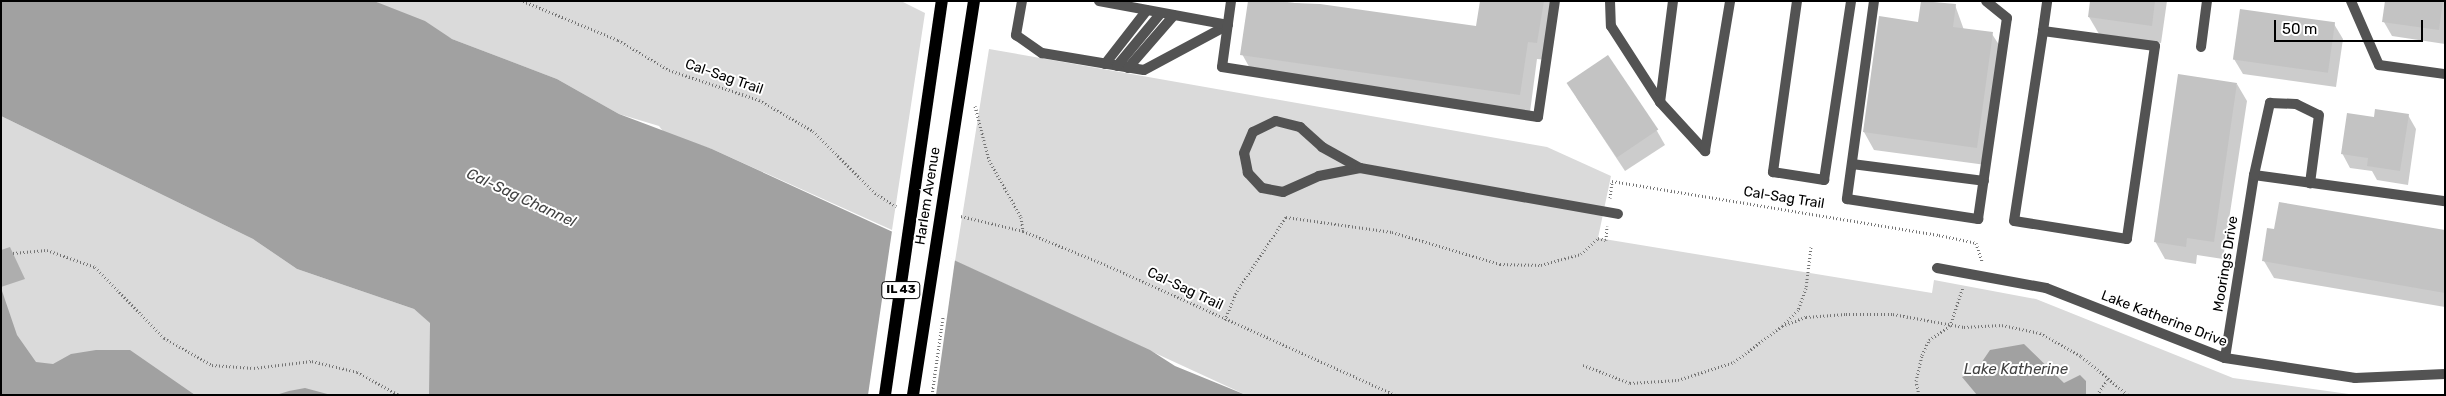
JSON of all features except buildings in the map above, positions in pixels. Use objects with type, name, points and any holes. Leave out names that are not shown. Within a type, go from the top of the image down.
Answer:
[{"type":"main road","name":"Harlem Avenue","points":[[885,395],[942,1]]},
{"type":"main road","name":"Harlem Avenue","points":[[913,395],[974,1]]},
{"type":"street","points":[[1022,1],[1016,35],[1042,53],[1144,70],[1228,25]]},
{"type":"street","points":[[1099,1],[1228,25]]},
{"type":"street","points":[[1231,1],[1222,67],[1538,117],[1555,1]]},
{"type":"street","points":[[1610,1],[1611,26],[1660,102],[1705,151],[1730,1]]},
{"type":"street","points":[[1660,102],[1673,1]]},
{"type":"street","points":[[1797,1],[1774,172],[1824,180],[1851,1]]},
{"type":"street","points":[[1874,1],[1847,199],[1978,218],[2008,18],[1986,1]]},
{"type":"street","points":[[2043,31],[2155,46],[2127,239],[2014,222],[2047,1]]},
{"type":"street","points":[[2201,46],[2207,1]]},
{"type":"street","points":[[2351,1],[2379,65],[2445,74]]},
{"type":"street","points":[[1106,64],[1147,10]]},
{"type":"street","points":[[1123,67],[1161,12]]},
{"type":"street","points":[[1123,67],[1174,15]]},
{"type":"street","name":"Moorings Drive","points":[[2225,358],[2254,175],[2270,103],[2296,104],[2319,116],[2310,182]]},
{"type":"street","points":[[1360,168],[1319,176],[1283,192],[1262,188],[1248,173],[1244,153],[1252,132],[1276,121],[1300,127],[1322,147],[1360,168],[1613,213]]},
{"type":"street","points":[[1852,164],[1984,181]]},
{"type":"street","points":[[2254,175],[2445,201]]},
{"type":"street","name":"Lake Katherine Drive","points":[[1937,268],[2046,288],[2225,358],[2355,378],[2445,374]]},
{"type":"path","name":"Cal-Sag Trail","points":[[523,1],[618,40],[669,70],[759,100],[813,131],[875,193],[897,206]]},
{"type":"path","points":[[975,106],[989,160],[1022,217],[1022,231]]},
{"type":"path","name":"Cal-Sag Trail","points":[[1225,320],[1237,291],[1286,217],[1392,232],[1500,264],[1541,265],[1581,254],[1598,238],[1606,240],[1613,213],[1612,181],[1939,235],[1976,243],[1986,276]]},
{"type":"path","name":"Cal-Sag Trail","points":[[961,216],[1022,231],[1395,395]]},
{"type":"path","points":[[1583,365],[1630,383],[1678,380],[1734,362],[1782,326],[1798,310],[1806,288],[1811,247]]},
{"type":"path","points":[[13,253],[47,250],[96,267],[164,338],[212,365],[254,368],[312,361],[357,372],[399,395]]},
{"type":"path","points":[[1919,395],[1917,374],[1922,355],[1929,340],[1950,326],[1966,273]]},
{"type":"path","points":[[1782,326],[1806,317],[1846,314],[1893,314],[1950,326],[2002,325],[2040,333],[2081,356],[2107,380],[2128,395]]},
{"type":"path","points":[[2097,395],[2107,380]]},
{"type":"shaded area","points":[[374,1],[901,1],[925,13],[892,230],[712,149],[665,134],[659,126],[619,114],[557,79],[452,39]]},
{"type":"shaded area","points":[[989,49],[1547,147],[1611,176],[1598,238],[1932,293],[1934,280],[2036,299],[2233,378],[2356,395],[1246,395],[955,261]]},
{"type":"shaded area","points":[[1,116],[253,239],[297,269],[414,309],[430,322],[431,373],[467,395],[1,395]]},
{"type":"water","name":"Cal-Sag Channel","points":[[1,1],[374,1],[425,21],[452,39],[557,79],[619,114],[712,149],[1150,350],[1175,366],[1246,395],[429,395],[430,323],[414,309],[297,269],[253,239],[1,116]]},
{"type":"water","points":[[1,288],[17,335],[36,362],[53,364],[71,354],[96,350],[130,350],[195,395],[1,395]]},
{"type":"water","name":"Lake Katherine","points":[[2024,344],[2064,383],[2080,375],[2086,381],[2086,395],[1977,395],[1962,377],[1975,372],[1990,350]]},
{"type":"water","points":[[305,388],[331,395],[276,395],[289,391]]},
{"type":"pier","points":[[892,231],[955,260],[936,395],[868,395]]}]
